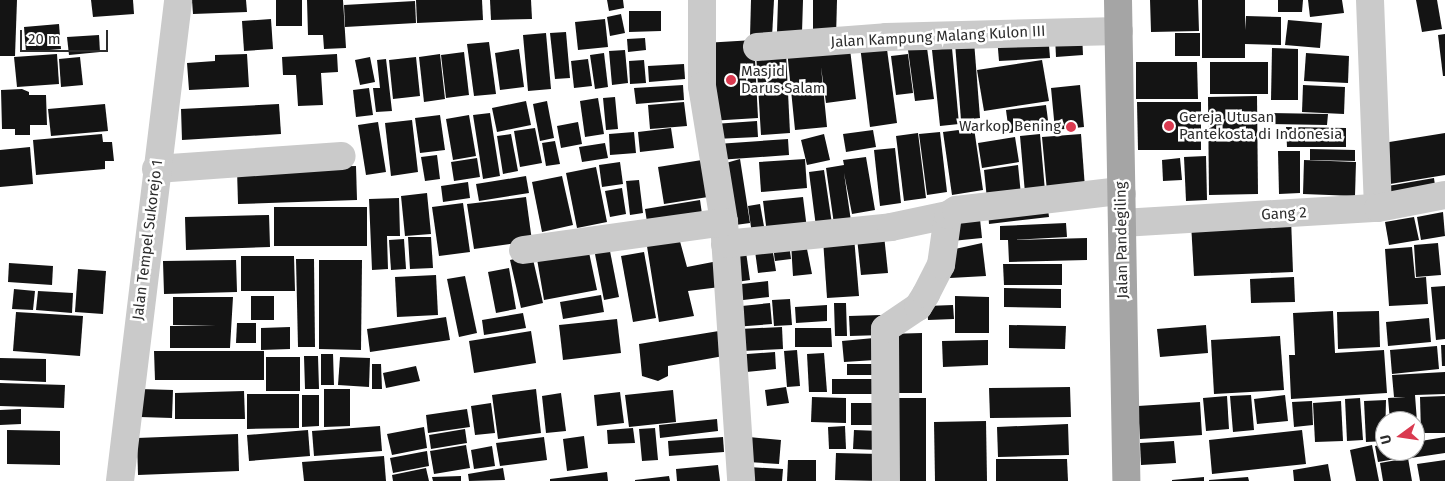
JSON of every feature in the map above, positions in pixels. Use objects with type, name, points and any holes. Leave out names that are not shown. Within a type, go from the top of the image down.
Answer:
[{"type":"main road","name":"Jalan Pandegiling","points":[[1118,0],[1126,481]]},
{"type":"street","name":"Jalan Tempel Sukorejo 1","points":[[120,481],[156,169],[178,0]]},
{"type":"street","points":[[702,0],[702,86],[725,233],[741,481]]},
{"type":"street","points":[[1370,0],[1378,208]]},
{"type":"street","name":"Jalan Kampung Malang Kulon III","points":[[757,47],[886,37],[1119,32]]},
{"type":"street","points":[[156,169],[342,156]]},
{"type":"street","points":[[523,250],[725,233],[891,227],[948,215],[956,210],[1112,192],[1122,194]]},
{"type":"street","name":"Gang 2","points":[[1122,223],[1378,208],[1445,195]]},
{"type":"street","points":[[886,481],[885,329],[918,307],[935,278],[941,265],[948,215]]},
{"type":"building","points":[[0,0],[17,0],[15,56],[0,56]]},
{"type":"building","points":[[91,0],[133,0],[134,14],[93,17]]},
{"type":"building","points":[[192,0],[246,0],[247,12],[193,14]]},
{"type":"building","points":[[276,0],[302,0],[302,26],[276,26]]},
{"type":"building","points":[[307,0],[343,0],[346,48],[324,49],[323,35],[308,35]]},
{"type":"building","points":[[416,0],[482,0],[483,20],[417,23]]},
{"type":"building","points":[[490,0],[531,0],[532,19],[491,20]]},
{"type":"building","points":[[607,0],[623,0],[624,8],[609,11]]},
{"type":"building","points":[[751,0],[774,0],[772,37],[750,37]]},
{"type":"building","points":[[778,0],[803,0],[802,33],[777,32]]},
{"type":"building","points":[[813,0],[837,0],[836,38],[813,37]]},
{"type":"building","points":[[1150,0],[1198,0],[1199,31],[1151,32]]},
{"type":"building","points":[[1202,0],[1245,0],[1245,30],[1246,16],[1281,17],[1281,45],[1245,44],[1245,58],[1202,58]]},
{"type":"building","points":[[1278,0],[1303,0],[1302,12],[1278,12]]},
{"type":"building","points":[[1308,0],[1342,0],[1344,13],[1310,17]]},
{"type":"building","points":[[1416,0],[1437,0],[1442,29],[1422,32]]},
{"type":"building","points":[[415,1],[416,23],[345,27],[344,5]]},
{"type":"building","points":[[629,11],[661,11],[661,31],[629,32]]},
{"type":"building","points":[[621,14],[625,33],[610,36],[607,17]]},
{"type":"building","points":[[271,19],[273,49],[244,51],[242,21]]},
{"type":"building","points":[[605,19],[608,47],[578,50],[575,22]]},
{"type":"building","points":[[1288,20],[1322,23],[1320,48],[1285,45]]},
{"type":"building","points":[[59,24],[61,49],[26,52],[24,27]]},
{"type":"building","points":[[566,32],[570,78],[555,79],[550,33]]},
{"type":"building","points":[[546,33],[551,89],[528,91],[523,35]]},
{"type":"building","points":[[1048,33],[1050,58],[999,61],[997,37]]},
{"type":"building","points":[[1175,33],[1200,33],[1200,56],[1175,56]]},
{"type":"building","points":[[1082,34],[1083,55],[1056,57],[1055,36]]},
{"type":"building","points":[[1445,34],[1445,76],[1443,76],[1438,35]]},
{"type":"building","points":[[99,35],[100,52],[69,55],[67,37]]},
{"type":"building","points":[[645,38],[646,50],[628,52],[627,39]]},
{"type":"building","name":"Masjid Darus Salam","points":[[754,40],[758,118],[709,121],[704,43]]},
{"type":"building","points":[[974,41],[980,118],[961,120],[955,43]]},
{"type":"building","points":[[489,42],[496,94],[474,96],[467,44]]},
{"type":"building","points":[[886,42],[897,123],[870,127],[860,46]]},
{"type":"building","points":[[927,48],[934,99],[915,101],[908,50]]},
{"type":"building","points":[[952,48],[959,124],[940,126],[932,50]]},
{"type":"building","points":[[1272,48],[1298,49],[1298,100],[1271,100]]},
{"type":"building","points":[[519,49],[524,87],[500,90],[495,53]]},
{"type":"building","points":[[850,49],[856,99],[826,103],[821,67],[827,127],[795,130],[787,50]]},
{"type":"building","points":[[625,50],[628,83],[612,85],[609,51]]},
{"type":"building","points":[[464,52],[469,95],[446,98],[441,55]]},
{"type":"building","points":[[786,52],[790,133],[761,135],[756,53]]},
{"type":"building","points":[[604,53],[608,87],[595,89],[590,55]]},
{"type":"building","points":[[1306,53],[1349,56],[1348,83],[1304,81]]},
{"type":"building","points":[[57,54],[59,84],[17,87],[14,57]]},
{"type":"building","points":[[247,54],[249,87],[189,90],[187,63],[215,61],[215,55]]},
{"type":"building","points":[[337,54],[338,72],[321,73],[323,105],[298,106],[296,75],[283,75],[282,57]]},
{"type":"building","points":[[440,54],[445,99],[424,102],[419,57]]},
{"type":"building","points":[[908,54],[913,93],[896,95],[891,56]]},
{"type":"building","points":[[80,57],[83,85],[61,87],[59,59]]},
{"type":"building","points":[[370,57],[375,82],[360,85],[355,60]]},
{"type":"building","points":[[416,57],[420,96],[393,99],[389,60]]},
{"type":"building","points":[[386,59],[392,111],[376,112],[373,88],[380,88],[377,60]]},
{"type":"building","points":[[588,59],[592,86],[574,88],[571,61]]},
{"type":"building","points":[[644,60],[646,83],[630,84],[629,61]]},
{"type":"building","points":[[1042,60],[1049,101],[984,111],[977,70]]},
{"type":"building","points":[[1136,62],[1197,62],[1198,99],[1136,99]]},
{"type":"building","points":[[1210,62],[1268,62],[1268,94],[1210,94]]},
{"type":"building","points":[[684,64],[685,79],[649,82],[648,66]]},
{"type":"building","points":[[683,85],[684,100],[636,104],[634,88]]},
{"type":"building","points":[[1080,85],[1084,127],[1055,130],[1051,88]]},
{"type":"building","points":[[1303,85],[1345,87],[1344,114],[1302,112]]},
{"type":"building","points":[[369,88],[373,115],[356,117],[353,90]]},
{"type":"building","points":[[22,89],[29,92],[29,95],[46,95],[47,125],[30,125],[30,135],[15,135],[15,129],[2,129],[1,90]]},
{"type":"building","points":[[1257,96],[1258,194],[1209,195],[1208,97]]},
{"type":"building","points":[[615,97],[618,129],[606,130],[603,98]]},
{"type":"building","points":[[598,98],[604,134],[585,137],[580,101]]},
{"type":"building","points":[[526,101],[531,125],[497,132],[492,108]]},
{"type":"building","points":[[547,101],[554,138],[540,141],[533,104]]},
{"type":"building","points":[[684,102],[687,126],[650,129],[648,105]]},
{"type":"building","name":"Gereja Utusan Pantekosta di Indonesia","points":[[1137,102],[1201,102],[1201,150],[1138,150]]},
{"type":"building","points":[[105,104],[108,131],[51,136],[48,109]]},
{"type":"building","points":[[279,104],[281,134],[182,140],[181,109]]},
{"type":"building","points":[[1046,105],[1049,128],[1009,133],[1006,110]]},
{"type":"building","points":[[490,113],[500,176],[483,179],[473,115]]},
{"type":"building","points":[[1266,113],[1328,114],[1327,125],[1266,124]]},
{"type":"building","points":[[440,115],[445,150],[420,153],[415,118]]},
{"type":"building","points":[[469,115],[476,156],[453,160],[446,119]]},
{"type":"building","points":[[412,120],[418,172],[391,176],[385,123]]},
{"type":"building","points":[[757,121],[758,137],[715,139],[714,124]]},
{"type":"building","points":[[378,122],[386,172],[366,175],[358,125]]},
{"type":"building","points":[[578,122],[582,144],[561,148],[557,126]]},
{"type":"building","points":[[1286,127],[1346,128],[1346,147],[1287,147]]},
{"type":"building","points":[[535,128],[542,163],[520,167],[514,131]]},
{"type":"building","points":[[671,128],[674,148],[640,152],[638,132]]},
{"type":"building","points":[[974,128],[983,190],[952,195],[943,132]]},
{"type":"building","points":[[873,130],[876,147],[846,152],[843,134]]},
{"type":"building","points":[[634,132],[636,153],[610,155],[609,134]]},
{"type":"building","points":[[940,132],[947,192],[927,195],[919,134]]},
{"type":"building","points":[[918,133],[926,198],[904,201],[896,136]]},
{"type":"building","points":[[1445,133],[1445,175],[1384,185],[1377,144]]},
{"type":"building","points":[[102,134],[103,142],[112,142],[114,161],[105,161],[105,169],[36,175],[33,140]]},
{"type":"building","points":[[511,134],[518,171],[503,174],[497,136]]},
{"type":"building","points":[[824,134],[830,160],[807,165],[801,140]]},
{"type":"building","points":[[1040,134],[1045,191],[1025,193],[1020,136]]},
{"type":"building","points":[[1081,134],[1085,188],[1047,191],[1042,137]]},
{"type":"building","points":[[1015,137],[1019,162],[982,168],[978,143]]},
{"type":"building","points":[[788,139],[789,155],[718,160],[717,144]]},
{"type":"building","points":[[555,141],[560,164],[546,166],[542,143]]},
{"type":"building","points":[[605,143],[608,158],[582,162],[579,147]]},
{"type":"building","points":[[30,147],[33,184],[0,187],[0,150]]},
{"type":"building","points":[[895,148],[901,203],[880,206],[874,150]]},
{"type":"building","points":[[1310,149],[1355,150],[1355,161],[1310,160]]},
{"type":"building","points":[[1278,151],[1300,151],[1300,193],[1279,194]]},
{"type":"building","points":[[437,155],[440,179],[425,181],[421,157]]},
{"type":"building","points":[[1206,156],[1207,200],[1186,201],[1184,157]]},
{"type":"building","points":[[866,157],[875,210],[852,214],[844,173],[851,221],[834,224],[826,168],[844,165],[843,160]]},
{"type":"building","points":[[477,158],[480,177],[454,181],[451,162]]},
{"type":"building","points":[[1180,158],[1182,180],[1163,181],[1162,160]]},
{"type":"building","points":[[740,159],[750,223],[728,226],[719,165]]},
{"type":"building","points":[[805,159],[807,188],[761,192],[759,162]]},
{"type":"building","points":[[702,160],[708,197],[664,204],[658,167]]},
{"type":"building","points":[[1304,160],[1356,162],[1355,196],[1303,194]]},
{"type":"building","points":[[620,162],[623,184],[602,187],[599,165]]},
{"type":"building","points":[[1018,165],[1021,195],[987,199],[984,170]]},
{"type":"building","points":[[356,166],[357,200],[238,204],[237,169]]},
{"type":"building","points":[[596,167],[607,222],[577,228],[566,173]]},
{"type":"building","points":[[824,170],[832,224],[816,227],[809,172]]},
{"type":"building","points":[[526,176],[529,193],[479,201],[476,184]]},
{"type":"building","points":[[562,176],[573,225],[542,232],[532,182]]},
{"type":"building","points":[[1434,178],[1436,193],[1385,201],[1382,187]]},
{"type":"building","points":[[639,180],[643,213],[630,215],[626,181]]},
{"type":"building","points":[[468,182],[470,198],[443,202],[441,186]]},
{"type":"building","points":[[622,188],[626,214],[610,217],[605,191]]},
{"type":"building","points":[[427,193],[431,234],[405,236],[401,196]]},
{"type":"building","points":[[526,197],[532,241],[474,249],[467,204]]},
{"type":"building","points":[[803,197],[807,229],[767,234],[763,201]]},
{"type":"building","points":[[399,198],[400,236],[387,236],[388,269],[372,270],[369,199]]},
{"type":"building","points":[[700,200],[702,214],[647,222],[645,209]]},
{"type":"building","points":[[1047,202],[1049,217],[989,224],[988,210]]},
{"type":"building","points":[[463,203],[470,252],[439,256],[432,207]]},
{"type":"building","points":[[760,204],[765,232],[752,234],[748,206]]},
{"type":"building","points":[[274,207],[367,207],[367,246],[274,246]]},
{"type":"building","points":[[1443,212],[1445,236],[1421,240],[1417,217]]},
{"type":"building","points":[[269,215],[270,247],[186,250],[185,217]]},
{"type":"building","points":[[1414,217],[1419,240],[1389,245],[1385,222]]},
{"type":"building","points":[[1291,218],[1293,272],[1194,276],[1191,223]]},
{"type":"building","points":[[980,219],[982,238],[952,241],[951,222]]},
{"type":"building","points":[[1066,223],[1067,237],[1013,240],[1087,238],[1087,260],[1009,262],[1008,240],[1000,240],[1000,226]]},
{"type":"building","points":[[678,234],[687,267],[718,261],[720,287],[688,291],[694,316],[659,322],[646,240]]},
{"type":"building","points":[[884,235],[888,273],[861,275],[857,238]]},
{"type":"building","points":[[408,237],[431,237],[433,268],[410,269]]},
{"type":"building","points":[[854,237],[859,296],[827,298],[823,239]]},
{"type":"building","points":[[404,239],[406,269],[391,270],[389,240]]},
{"type":"building","points":[[587,243],[597,290],[544,300],[536,253]]},
{"type":"building","points":[[791,243],[806,244],[812,274],[793,276]]},
{"type":"building","points":[[982,243],[986,276],[950,278],[946,251]]},
{"type":"building","points":[[1438,243],[1441,275],[1416,277],[1414,245]]},
{"type":"building","points":[[789,244],[791,259],[775,261],[773,246]]},
{"type":"building","points":[[745,245],[750,280],[730,283],[727,248]]},
{"type":"building","points":[[609,246],[619,297],[604,300],[594,249]]},
{"type":"building","points":[[772,247],[776,271],[758,273],[755,251]]},
{"type":"building","points":[[1412,247],[1415,278],[1426,277],[1428,304],[1389,306],[1385,249]]},
{"type":"building","points":[[644,252],[656,318],[633,322],[621,256]]},
{"type":"building","points":[[532,255],[543,303],[521,308],[510,260]]},
{"type":"building","points":[[241,256],[294,256],[295,291],[241,291]]},
{"type":"building","points":[[296,259],[314,259],[315,347],[298,347]]},
{"type":"building","points":[[236,260],[237,292],[164,294],[163,261]]},
{"type":"building","points":[[319,260],[362,260],[361,350],[319,349]]},
{"type":"building","points":[[9,263],[53,266],[52,285],[8,282]]},
{"type":"building","points":[[1003,264],[1062,264],[1062,285],[1004,285]]},
{"type":"building","points":[[509,268],[516,309],[496,313],[488,272]]},
{"type":"building","points":[[78,269],[106,271],[103,314],[75,312]]},
{"type":"building","points":[[436,275],[438,315],[397,317],[395,277]]},
{"type":"building","points":[[465,276],[477,333],[459,337],[447,279]]},
{"type":"building","points":[[1294,277],[1295,302],[1251,303],[1250,279]]},
{"type":"building","points":[[768,281],[769,297],[735,301],[733,285]]},
{"type":"building","points":[[1445,286],[1445,339],[1436,340],[1431,287]]},
{"type":"building","points":[[1004,288],[1061,289],[1061,308],[1004,307]]},
{"type":"building","points":[[14,289],[35,291],[33,310],[12,309]]},
{"type":"building","points":[[38,291],[73,293],[72,313],[36,310]]},
{"type":"building","points":[[601,295],[604,312],[563,319],[560,302]]},
{"type":"building","points":[[251,296],[274,296],[274,320],[251,320]]},
{"type":"building","points":[[955,296],[989,297],[989,333],[955,333]]},
{"type":"building","points":[[173,297],[233,297],[230,348],[170,348],[170,326],[216,326],[173,325]]},
{"type":"building","points":[[790,299],[792,325],[774,326],[772,300]]},
{"type":"building","points":[[770,303],[772,324],[734,327],[732,307]]},
{"type":"building","points":[[834,303],[846,303],[847,336],[835,336]]},
{"type":"building","points":[[827,305],[827,321],[796,323],[795,307]]},
{"type":"building","points":[[953,305],[954,319],[928,320],[927,306]]},
{"type":"building","points":[[1333,311],[1335,353],[1384,350],[1387,393],[1291,399],[1289,355],[1295,355],[1293,313]]},
{"type":"building","points":[[1379,311],[1380,347],[1338,349],[1337,312]]},
{"type":"building","points":[[16,312],[83,316],[80,356],[13,351]]},
{"type":"building","points":[[523,313],[526,328],[484,335],[482,320]]},
{"type":"building","points":[[881,315],[882,335],[850,336],[849,316]]},
{"type":"building","points":[[446,317],[450,340],[370,352],[367,329]]},
{"type":"building","points":[[1429,318],[1431,342],[1388,346],[1386,322]]},
{"type":"building","points":[[617,319],[621,353],[563,360],[559,325]]},
{"type":"building","points":[[237,323],[256,323],[256,343],[236,343]]},
{"type":"building","points":[[1009,325],[1066,326],[1065,349],[1009,348]]},
{"type":"building","points":[[1206,325],[1208,353],[1160,357],[1157,329]]},
{"type":"building","points":[[290,327],[290,349],[261,350],[261,328]]},
{"type":"building","points":[[782,327],[783,349],[741,351],[740,329]]},
{"type":"building","points":[[795,328],[831,328],[832,347],[795,347]]},
{"type":"building","points":[[725,330],[729,355],[668,366],[668,376],[658,381],[642,376],[639,344]]},
{"type":"building","points":[[531,331],[536,363],[474,373],[469,341]]},
{"type":"building","points":[[922,333],[922,393],[889,393],[888,334]]},
{"type":"building","points":[[1280,336],[1284,390],[1214,394],[1211,340]]},
{"type":"building","points":[[874,338],[875,360],[844,362],[842,341]]},
{"type":"building","points":[[988,340],[988,365],[943,367],[942,341]]},
{"type":"building","points":[[1441,345],[1445,345],[1445,366],[1442,366]]},
{"type":"building","points":[[1437,346],[1439,369],[1392,374],[1390,350]]},
{"type":"building","points":[[797,350],[800,386],[787,387],[784,351]]},
{"type":"building","points":[[154,351],[264,351],[264,380],[155,380]]},
{"type":"building","points":[[775,352],[776,369],[736,373],[734,355]]},
{"type":"building","points":[[824,353],[827,392],[809,392],[807,354]]},
{"type":"building","points":[[321,354],[333,354],[334,385],[321,385]]},
{"type":"building","points":[[304,356],[318,356],[319,389],[305,389]]},
{"type":"building","points":[[266,357],[300,357],[300,391],[266,391]]},
{"type":"building","points":[[340,357],[370,358],[369,387],[338,385]]},
{"type":"building","points":[[0,358],[46,359],[46,382],[0,380]]},
{"type":"building","points":[[372,364],[381,364],[382,389],[372,389]]},
{"type":"building","points":[[847,364],[879,364],[879,375],[847,375]]},
{"type":"building","points":[[416,366],[420,381],[386,388],[383,373]]},
{"type":"building","points":[[1445,372],[1445,394],[1415,395],[1416,411],[1389,411],[1388,398],[1406,397],[1394,397],[1392,375]]},
{"type":"building","points":[[832,379],[877,379],[877,394],[832,394]]},
{"type":"building","points":[[0,383],[65,385],[64,408],[0,406]]},
{"type":"building","points":[[786,387],[789,403],[767,406],[765,390]]},
{"type":"building","points":[[1070,387],[1071,417],[990,418],[989,388]]},
{"type":"building","points":[[140,389],[173,390],[172,418],[140,417]]},
{"type":"building","points":[[324,389],[350,389],[350,426],[324,427]]},
{"type":"building","points":[[536,389],[541,433],[498,439],[492,395]]},
{"type":"building","points":[[673,390],[676,422],[629,427],[625,395]]},
{"type":"building","points":[[244,391],[245,419],[175,419],[175,393]]},
{"type":"building","points":[[620,392],[624,423],[597,426],[594,395]]},
{"type":"building","points":[[561,393],[566,431],[546,433],[542,396]]},
{"type":"building","points":[[247,394],[299,394],[299,428],[247,429]]},
{"type":"building","points":[[302,395],[319,395],[319,426],[302,427]]},
{"type":"building","points":[[1251,395],[1254,430],[1233,432],[1230,396]]},
{"type":"building","points":[[1285,395],[1288,421],[1257,424],[1254,399]]},
{"type":"building","points":[[1227,396],[1229,429],[1206,431],[1203,398]]},
{"type":"building","points":[[1445,396],[1445,433],[1425,433],[1425,411],[1420,411],[1420,397]]},
{"type":"building","points":[[812,397],[846,398],[846,423],[811,422]]},
{"type":"building","points":[[890,398],[926,398],[926,481],[890,481]]},
{"type":"building","points":[[1360,398],[1363,440],[1347,441],[1345,399]]},
{"type":"building","points":[[1386,400],[1386,411],[1375,411],[1375,442],[1366,442],[1364,401]]},
{"type":"building","points":[[1312,401],[1313,425],[1294,427],[1292,402]]},
{"type":"building","points":[[1341,401],[1343,441],[1315,442],[1313,403]]},
{"type":"building","points":[[1200,402],[1202,435],[1140,439],[1138,406]]},
{"type":"building","points":[[491,403],[495,433],[475,435],[471,406]]},
{"type":"building","points":[[851,403],[879,403],[879,425],[851,425]]},
{"type":"building","points":[[21,409],[21,424],[0,425],[0,410]]},
{"type":"building","points":[[467,409],[470,427],[428,433],[426,415]]},
{"type":"building","points":[[717,419],[718,431],[660,438],[659,425]]},
{"type":"building","points":[[986,421],[987,481],[935,481],[934,422]]},
{"type":"building","points":[[1068,424],[1069,455],[998,457],[997,427]]},
{"type":"building","points":[[380,426],[382,451],[314,456],[312,431]]},
{"type":"building","points":[[845,426],[846,449],[829,449],[828,427]]},
{"type":"building","points":[[424,427],[427,448],[392,455],[387,434]]},
{"type":"building","points":[[633,428],[635,443],[608,444],[607,430]]},
{"type":"building","points":[[655,428],[658,460],[642,461],[639,429]]},
{"type":"building","points":[[465,429],[467,443],[431,449],[429,435]]},
{"type":"building","points":[[7,430],[60,431],[60,465],[7,464]]},
{"type":"building","points":[[308,430],[310,456],[249,461],[247,435]]},
{"type":"building","points":[[854,430],[880,431],[878,450],[853,449]]},
{"type":"building","points":[[1302,430],[1306,464],[1212,474],[1209,440]]},
{"type":"building","points":[[238,434],[239,471],[138,475],[137,438]]},
{"type":"building","points":[[584,436],[588,468],[567,471],[563,439]]},
{"type":"building","points":[[544,437],[547,460],[500,466],[496,443]]},
{"type":"building","points":[[723,437],[724,452],[669,456],[668,441]]},
{"type":"building","points":[[749,437],[781,440],[779,464],[748,462]]},
{"type":"building","points":[[1445,437],[1445,453],[1425,456],[1425,440]]},
{"type":"building","points":[[1174,441],[1176,463],[1141,465],[1140,443]]},
{"type":"building","points":[[466,445],[470,468],[434,474],[430,451]]},
{"type":"building","points":[[1372,445],[1379,481],[1356,481],[1350,450]]},
{"type":"building","points":[[492,446],[495,466],[474,469],[471,450]]},
{"type":"building","points":[[427,451],[429,466],[393,473],[390,458]]},
{"type":"building","points":[[836,453],[880,454],[880,481],[835,480]]},
{"type":"building","points":[[384,456],[386,481],[304,481],[302,462]]},
{"type":"building","points":[[996,459],[1067,459],[1068,481],[996,481]]},
{"type":"building","points":[[788,460],[816,460],[816,481],[787,481]]},
{"type":"building","points":[[1445,460],[1445,481],[1420,481],[1417,464]]},
{"type":"building","points":[[1409,461],[1412,481],[1383,481],[1380,463]]},
{"type":"building","points":[[1328,464],[1331,481],[1294,481],[1293,470]]},
{"type":"building","points":[[718,465],[720,481],[677,481],[676,469]]},
{"type":"building","points":[[749,467],[783,469],[782,481],[748,481]]},
{"type":"building","points":[[426,468],[429,481],[393,481],[392,475]]},
{"type":"building","points":[[503,468],[505,480],[469,481],[468,474]]},
{"type":"building","points":[[607,472],[608,481],[550,481],[550,479]]},
{"type":"building","points":[[461,476],[461,481],[433,481],[432,477]]},
{"type":"building","points":[[669,476],[670,481],[635,481],[635,480]]},
{"type":"building","points":[[1204,477],[1204,481],[1172,481],[1172,480]]},
{"type":"building","points":[[1248,477],[1249,481],[1209,481],[1209,480]]},
{"type":"place","name":"Masjid Darus Salam","points":[[731,80]]},
{"type":"place","name":"Gereja Utusan Pantekosta di Indonesia","points":[[1169,126]]},
{"type":"place","name":"Warkop Bening","points":[[1071,127]]}]
